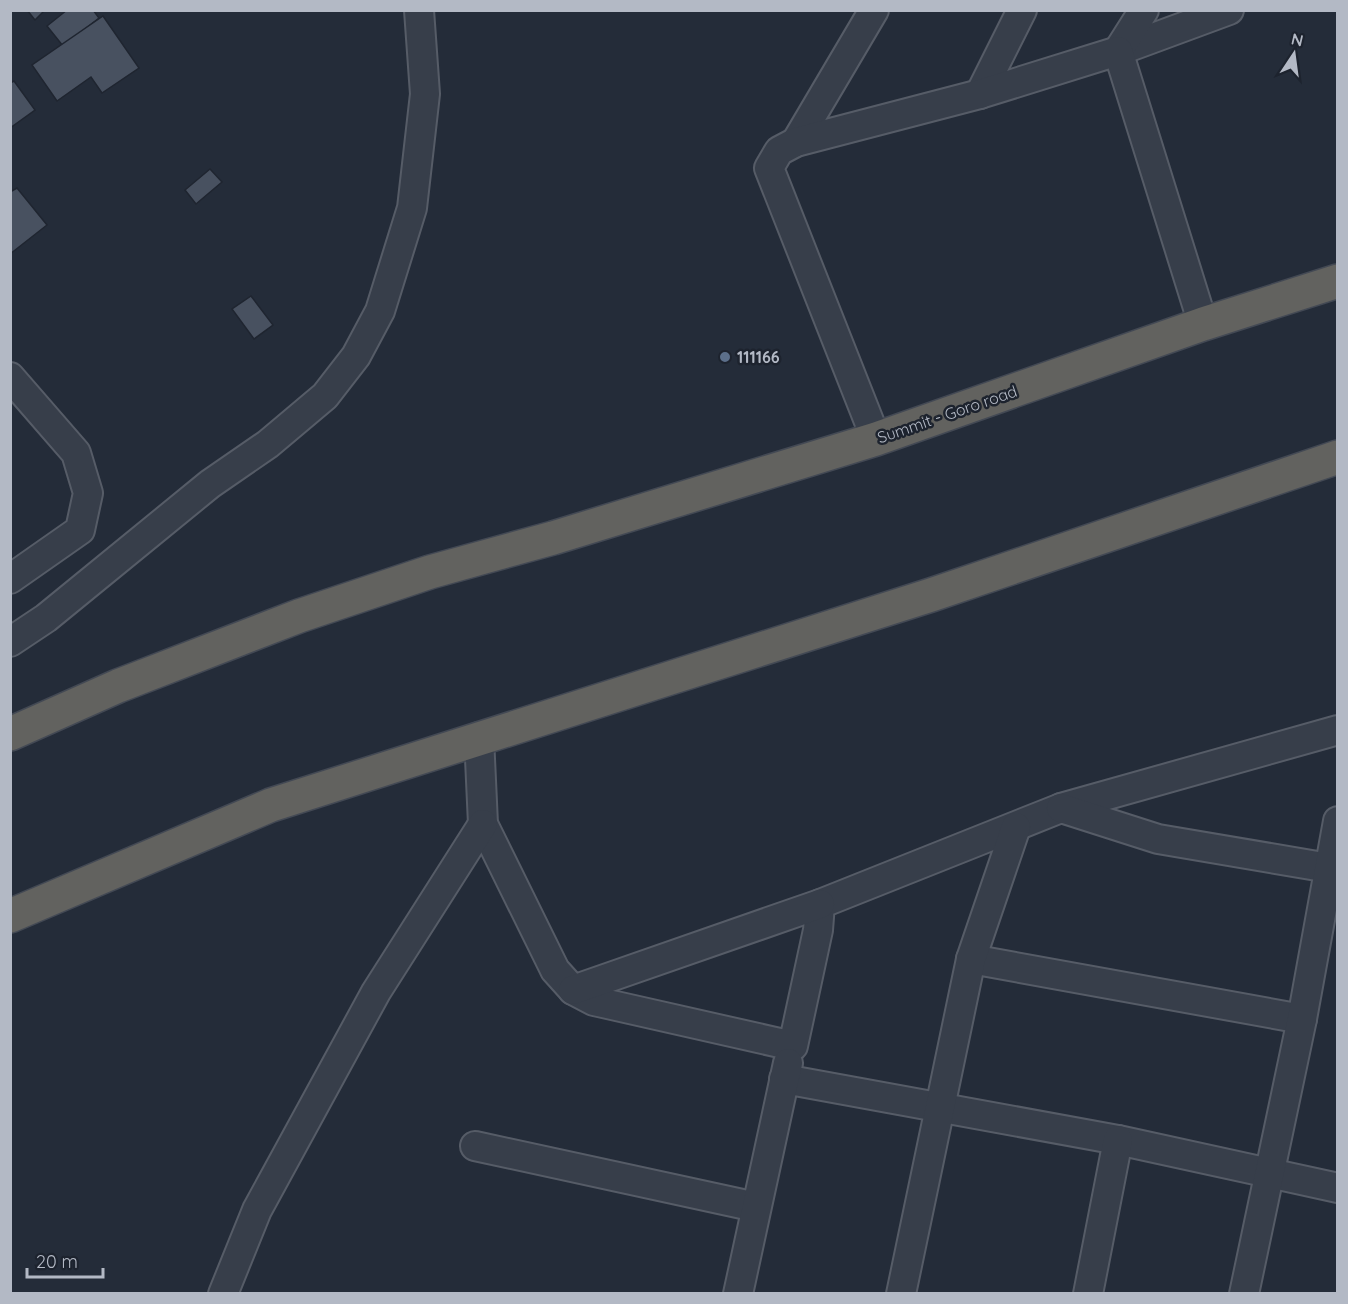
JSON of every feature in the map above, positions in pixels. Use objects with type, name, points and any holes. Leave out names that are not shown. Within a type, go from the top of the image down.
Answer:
[{"type":"highway","name":"Summit - Goro road","points":[[10,734],[118,686],[299,616],[430,572],[554,538],[876,439],[1203,324],[1338,281]]},
{"type":"highway","points":[[10,916],[271,805],[479,736],[931,595],[1338,457]]},
{"type":"street","points":[[10,642],[55,611],[210,484],[268,444],[325,396],[356,356],[380,311],[396,268],[412,208],[425,94],[419,10]]},
{"type":"street","points":[[796,142],[874,10]]},
{"type":"street","points":[[980,94],[1022,10]]},
{"type":"street","points":[[1144,10],[1118,51],[1203,324]]},
{"type":"street","points":[[876,439],[769,168],[779,150],[796,142],[980,94],[1118,51],[1229,10]]},
{"type":"street","points":[[10,377],[76,453],[88,493],[80,530],[10,579]]},
{"type":"street","points":[[573,990],[820,903],[1061,808],[1338,730]]},
{"type":"street","points":[[479,736],[483,824],[555,970],[573,990],[594,1001],[793,1046]]},
{"type":"street","points":[[1061,808],[1158,838],[1329,868]]},
{"type":"street","points":[[1244,1293],[1302,1020],[1338,821]]},
{"type":"street","points":[[223,1293],[257,1210],[376,992],[483,824]]},
{"type":"street","points":[[901,1293],[971,959],[1016,827]]},
{"type":"street","points":[[738,1293],[818,930],[820,903]]},
{"type":"street","points":[[971,959],[1302,1020]]},
{"type":"street","points":[[784,1079],[1118,1140],[1338,1188]]},
{"type":"street","points":[[1088,1293],[1118,1140]]},
{"type":"street","points":[[475,1146],[756,1207]]},
{"type":"building","points":[[27,10],[45,10],[35,20]]},
{"type":"building","points":[[67,10],[93,10],[99,18],[63,46],[47,26]]},
{"type":"building","points":[[103,16],[139,68],[102,93],[91,77],[57,101],[32,65]]},
{"type":"building","points":[[14,81],[35,110],[10,128],[10,83]]},
{"type":"building","points":[[210,169],[222,182],[196,204],[185,190]]},
{"type":"building","points":[[17,188],[47,225],[10,254],[10,192]]},
{"type":"building","points":[[251,296],[273,325],[254,339],[232,309]]},
{"type":"place","name":"111166","points":[[725,357]]}]
